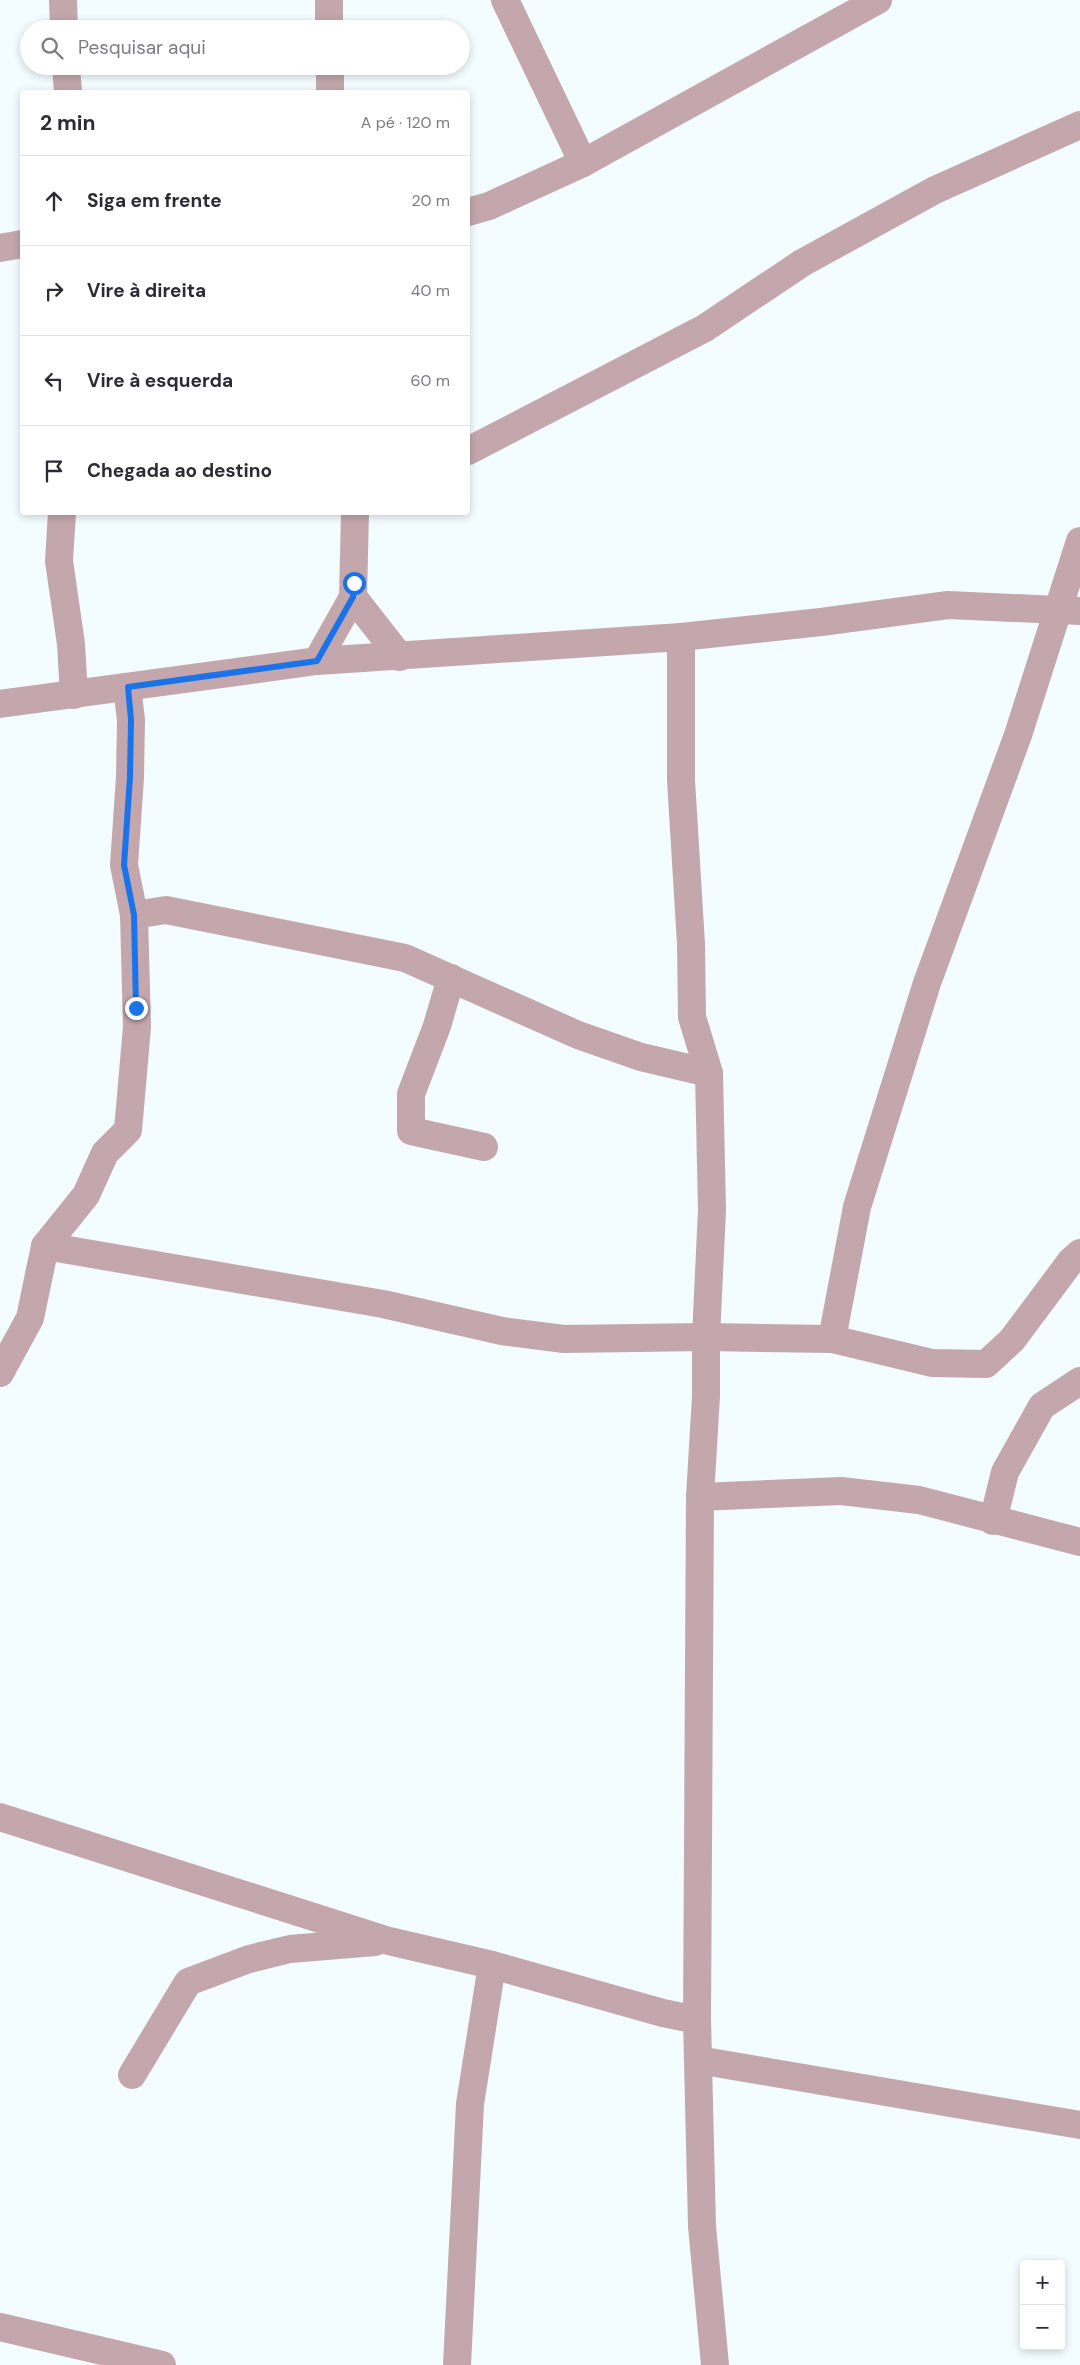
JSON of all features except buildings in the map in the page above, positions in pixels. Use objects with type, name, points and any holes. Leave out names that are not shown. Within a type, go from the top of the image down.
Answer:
[{"type":"street","points":[[62,0],[63,20]]},
{"type":"street","points":[[329,0],[330,20]]},
{"type":"street","points":[[506,0],[583,163]]},
{"type":"street","points":[[470,211],[489,206],[583,163],[878,0]]},
{"type":"street","points":[[67,75],[68,90]]},
{"type":"street","points":[[330,75],[330,90]]},
{"type":"street","points":[[470,450],[705,328],[802,263],[935,190],[1080,124]]},
{"type":"street","points":[[0,248],[20,244]]},
{"type":"street","points":[[62,515],[59,561],[71,644],[74,694]]},
{"type":"street","points":[[317,661],[353,597],[361,517]]},
{"type":"street","points":[[832,1339],[860,1198],[927,983],[1018,735],[1069,610],[1080,541]]},
{"type":"street","points":[[353,597],[400,657]]},
{"type":"street","points":[[0,704],[317,661],[681,637],[821,622],[948,604],[1069,610]]},
{"type":"street","points":[[681,637],[681,780],[691,944],[692,1017],[709,1073],[712,1210],[706,1337],[706,1396],[700,1498],[697,2020],[702,2226],[715,2365]]},
{"type":"street","points":[[0,1373],[30,1318],[45,1246],[86,1195],[105,1153],[128,1130],[137,1027],[134,915],[124,865],[130,777],[131,720],[128,687]]},
{"type":"street","points":[[134,915],[166,910],[405,958],[578,1034],[641,1057],[709,1073]]},
{"type":"street","points":[[451,978],[437,1026],[411,1094],[411,1131],[484,1147]]},
{"type":"street","points":[[45,1246],[383,1304],[511,1332],[564,1339],[706,1337],[832,1339],[932,1363],[986,1364],[1012,1340],[1071,1261],[1080,1253]]},
{"type":"street","points":[[992,1521],[1005,1472],[1042,1406],[1080,1381]]},
{"type":"street","points":[[700,1498],[840,1492],[919,1500],[992,1521],[1080,1542]]},
{"type":"street","points":[[0,1817],[389,1941],[492,1965],[664,2013],[697,2020]]},
{"type":"street","points":[[132,2075],[188,1982],[249,1959],[290,1949],[389,1941]]},
{"type":"street","points":[[457,2365],[470,2104],[492,1965]]},
{"type":"street","points":[[698,2060],[1080,2125]]},
{"type":"street","points":[[0,2327],[162,2365]]},
{"type":"route","points":[[136,1008],[134,915],[124,865],[130,777],[131,720],[128,687],[317,661],[353,597],[354,583]]}]
